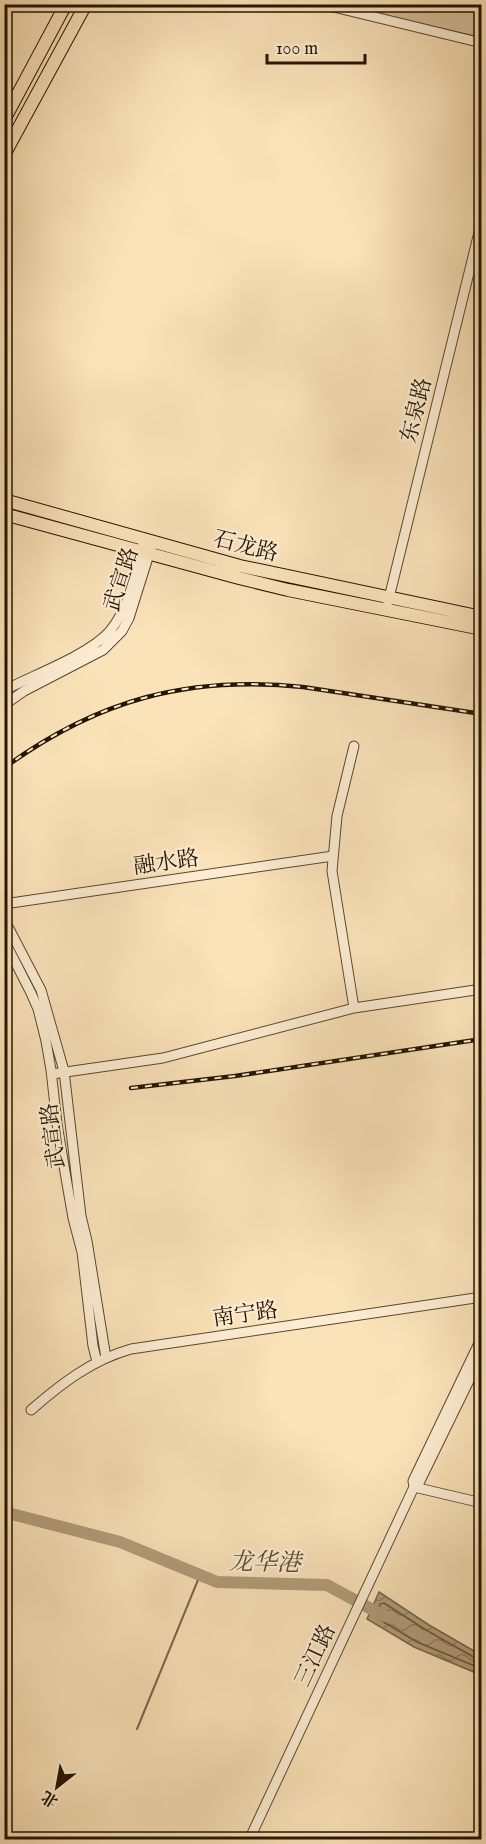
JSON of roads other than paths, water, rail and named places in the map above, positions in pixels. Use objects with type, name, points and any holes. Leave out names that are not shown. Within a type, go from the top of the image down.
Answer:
[{"type":"main road","points":[[4,120],[66,4]]},
{"type":"main road","points":[[4,155],[86,4]]},
{"type":"main road","name":"石龙路","points":[[4,500],[147,547]]},
{"type":"main road","name":"石龙路","points":[[4,514],[290,578],[482,629]]},
{"type":"main road","name":"石龙路","points":[[387,604],[482,617]]},
{"type":"street","points":[[321,4],[482,43]]},
{"type":"street","name":"东泉路","points":[[387,604],[482,220]]},
{"type":"street","points":[[4,693],[11,687],[90,648],[109,632],[124,605],[147,547]]},
{"type":"street","name":"武宣路","points":[[4,705],[24,691],[103,650],[122,631],[129,618],[147,547]]},
{"type":"street","points":[[354,746],[337,816],[332,871],[354,1008]]},
{"type":"street","name":"融水路","points":[[4,904],[333,856]]},
{"type":"street","name":"武宣路","points":[[4,920],[41,990],[64,1071],[81,1216],[87,1240],[102,1360]]},
{"type":"street","points":[[4,940],[38,1009],[52,1074],[57,1124],[73,1218],[82,1252],[93,1346],[102,1360]]},
{"type":"street","points":[[52,1074],[163,1058],[354,1008],[482,989]]},
{"type":"street","name":"南宁路","points":[[31,1410],[69,1379],[102,1360],[131,1349],[482,1297]]},
{"type":"street","name":"三江路","points":[[414,1487],[413,1481],[482,1337]]},
{"type":"street","name":"三江路","points":[[249,1839],[414,1487],[419,1483],[482,1354]]},
{"type":"street","points":[[414,1487],[482,1503]]},
{"type":"water","points":[[379,1592],[429,1625],[481,1655],[481,1675],[414,1647],[367,1619]]},
{"type":"waterway","points":[[479,17],[481,4]]},
{"type":"waterway","points":[[479,17],[482,20]]},
{"type":"waterway","name":"龙华港","points":[[4,1512],[120,1542],[217,1582],[327,1585],[384,1616]]},
{"type":"waterway","points":[[137,1729],[200,1575]]},
{"type":"railway","points":[[4,768],[74,725],[109,709],[182,689],[261,684],[303,687],[482,714]]},
{"type":"railway","points":[[131,1088],[235,1076],[482,1039]]}]
